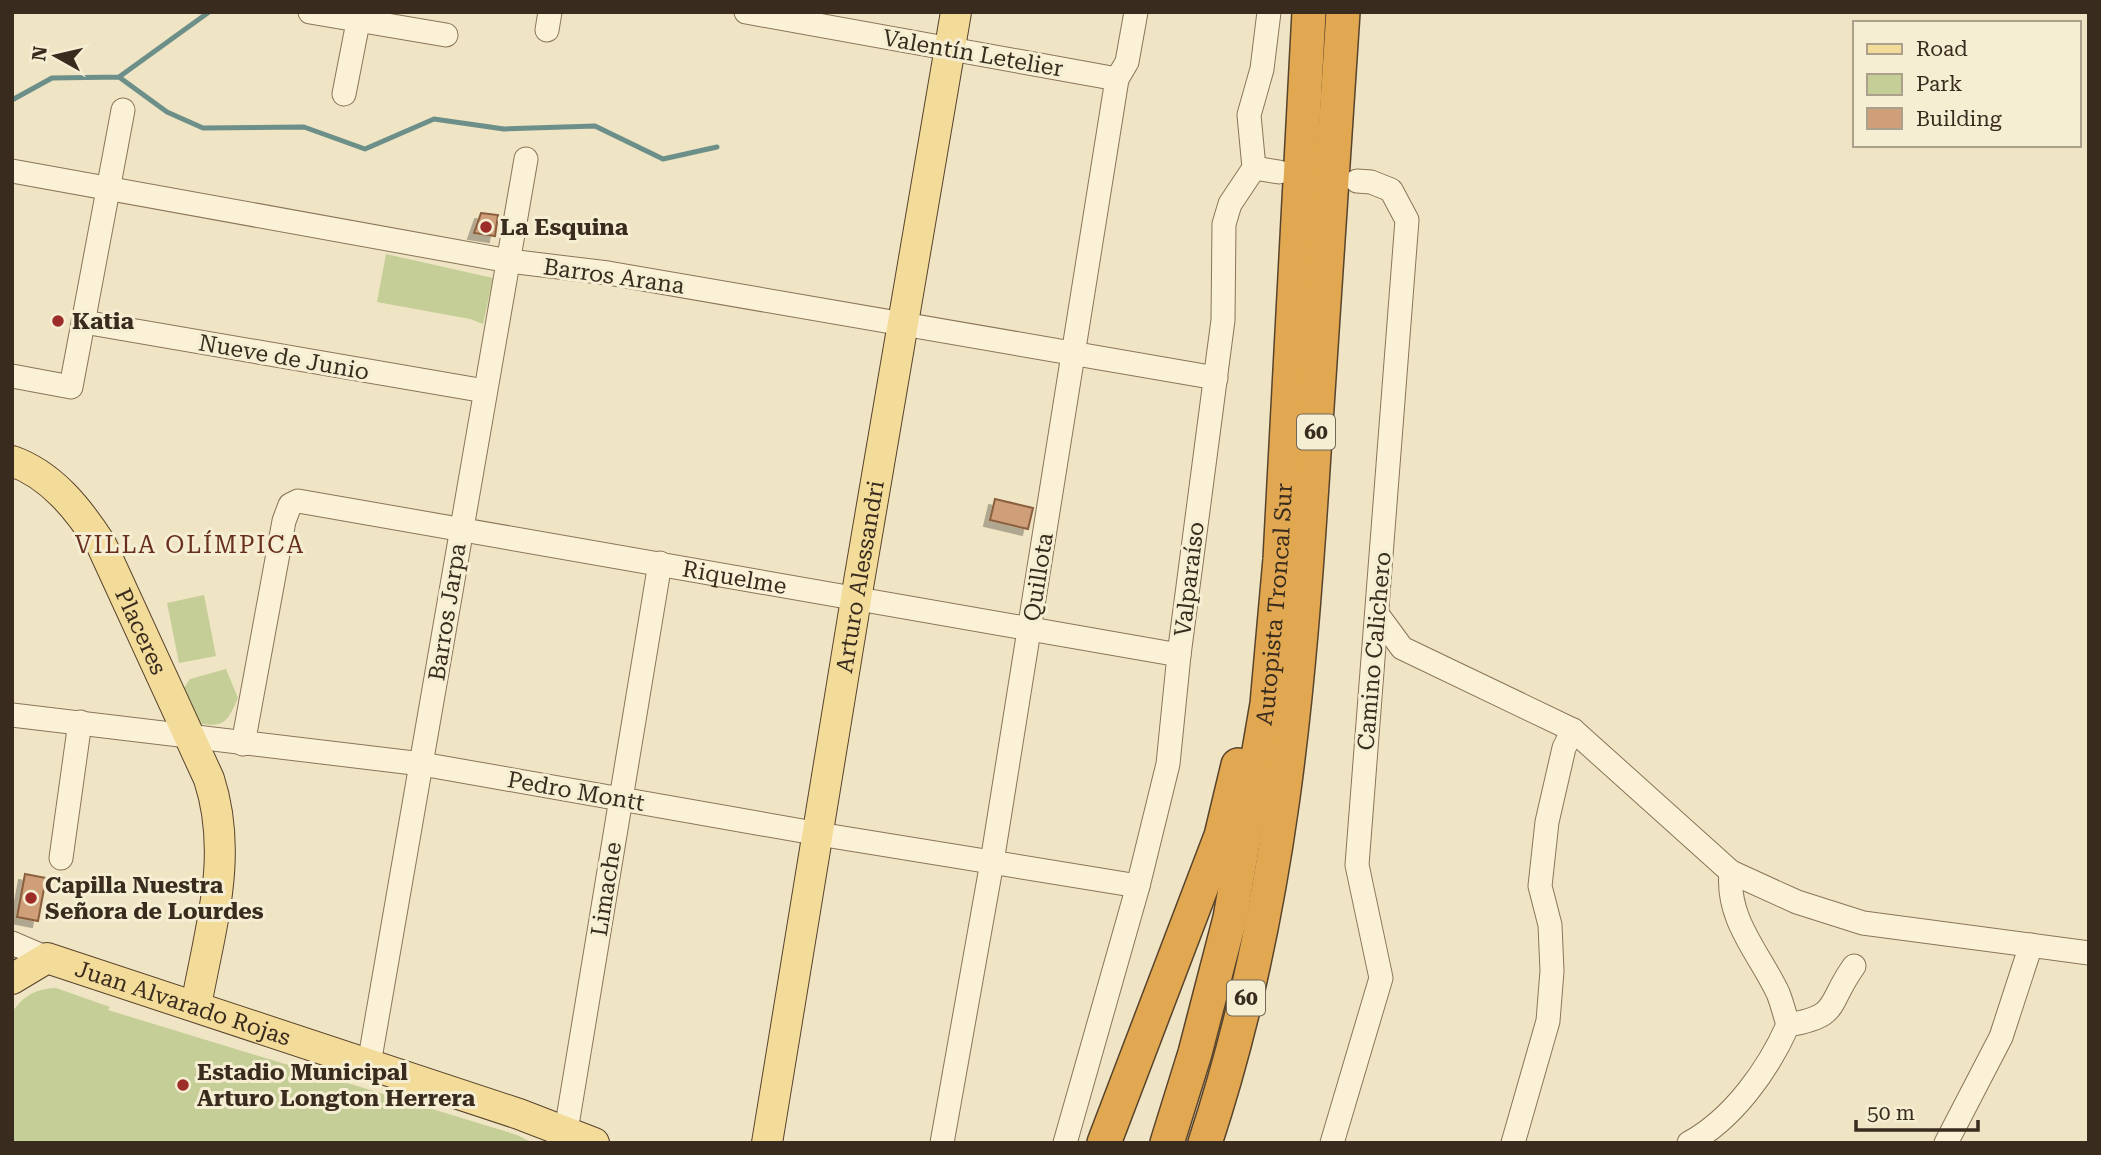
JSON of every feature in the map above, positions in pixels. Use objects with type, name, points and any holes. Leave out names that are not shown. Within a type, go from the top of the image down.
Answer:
[{"type":"highway","name":"Autopista Troncal Sur","points":[[1167,1143],[1213,988],[1244,847],[1275,632],[1309,12]]},
{"type":"highway","name":"Autopista Troncal Sur","points":[[1205,1143],[1247,995],[1288,779],[1303,633],[1343,12]]},
{"type":"highway","points":[[1104,1143],[1221,836],[1246,733],[1283,487]]},
{"type":"main road","name":"Arturo Alessandri","points":[[767,1143],[956,12]]},
{"type":"main road","name":"Placeres","points":[[22,466],[57,488],[101,544],[215,797],[222,839],[220,868],[196,1006]]},
{"type":"main road","name":"Juan Alvarado Rojas","points":[[47,958],[590,1139]]},
{"type":"main road","points":[[12,979],[47,958]]},
{"type":"street","points":[[310,12],[359,17],[446,35]]},
{"type":"street","name":"Valentín Letelier","points":[[746,12],[1117,79]]},
{"type":"street","name":"Quillota","points":[[942,1143],[992,862],[1117,79],[1127,62],[1136,12]]},
{"type":"street","points":[[1269,12],[1262,69],[1249,115],[1254,168],[1279,172]]},
{"type":"street","points":[[344,94],[359,17]]},
{"type":"street","points":[[12,376],[71,387],[123,110]]},
{"type":"street","name":"Barros Jarpa","points":[[369,1064],[526,159]]},
{"type":"street","name":"Valparaíso","points":[[1065,1143],[1138,886],[1168,764],[1179,655],[1223,320],[1224,224],[1230,204],[1254,168]]},
{"type":"street","name":"Barros Arana","points":[[12,171],[509,261],[608,273],[1216,378]]},
{"type":"street","name":"Camino Calichero","points":[[1332,1143],[1381,978],[1357,865],[1407,220],[1391,190],[1371,182],[1357,181]]},
{"type":"street","name":"Nueve de Junio","points":[[84,323],[485,391]]},
{"type":"street","name":"Riquelme","points":[[243,744],[284,520],[290,505],[298,501],[460,532],[660,563],[1179,655]]},
{"type":"street","name":"Limache","points":[[590,1139],[621,799],[660,563]]},
{"type":"street","points":[[1377,614],[1402,648],[1573,730],[1731,872],[1797,902],[1863,923],[2089,953]]},
{"type":"street","name":"Pedro Montt","points":[[12,715],[422,764],[817,834],[1138,886]]},
{"type":"street","points":[[61,858],[80,722]]},
{"type":"street","points":[[1513,1143],[1548,1021],[1552,971],[1550,925],[1540,887],[1546,822],[1564,747],[1573,730]]},
{"type":"street","points":[[1689,1143],[1709,1132],[1736,1103],[1773,1058],[1788,1025],[1778,993],[1756,958],[1731,902],[1731,872]]},
{"type":"street","name":"Juan Alvarado Rojas","points":[[12,943],[47,958]]},
{"type":"street","points":[[1946,1143],[2001,1037],[2031,945]]},
{"type":"street","points":[[1788,1025],[1818,1020],[1831,1009],[1838,990],[1854,966]]},
{"type":"green space","points":[[386,254],[493,278],[483,324],[470,319],[377,302]]},
{"type":"green space","points":[[204,595],[216,656],[179,663],[167,603]]},
{"type":"green space","points":[[226,669],[238,698],[231,713],[219,724],[196,723],[181,692],[190,679]]},
{"type":"green space","name":"Estadio Municipal Arturo Longton Herrera","points":[[56,988],[110,1007],[108,1010],[517,1135],[533,1143],[12,1143],[12,1012],[31,994]]},
{"type":"building","name":"La Esquina","points":[[481,213],[498,215],[495,236],[474,233]]},
{"type":"building","points":[[995,499],[1033,508],[1028,529],[990,520]]},
{"type":"building","name":"Capilla Nuestra Señora de Lourdes","points":[[25,874],[46,878],[38,921],[17,917]]},
{"type":"waterway","points":[[12,100],[52,78],[119,77],[209,12]]},
{"type":"waterway","points":[[119,77],[167,112],[203,128],[304,127],[365,149],[434,119],[504,129],[595,126],[663,159],[717,147]]},
{"type":"place","name":"La Esquina","points":[[486,227]]},
{"type":"place","name":"Katia","points":[[58,321]]},
{"type":"place","name":"Capilla Nuestra Señora de Lourdes","points":[[31,898]]},
{"type":"place","name":"Estadio Municipal Arturo Longton Herrera","points":[[183,1085]]},
{"type":"district","name":"VILLA OLÍMPICA","points":[[190,545]]}]
